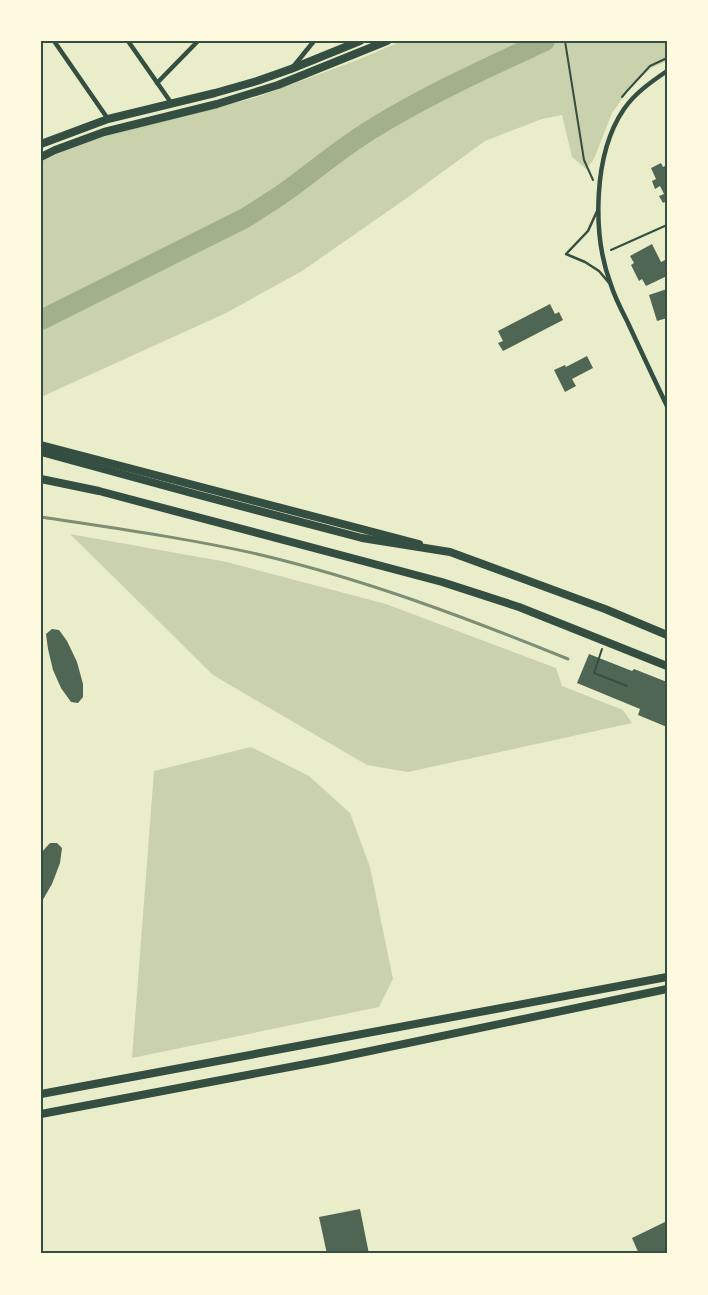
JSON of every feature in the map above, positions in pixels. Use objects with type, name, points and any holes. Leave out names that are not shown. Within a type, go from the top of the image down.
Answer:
[{"type":"main road","points":[[41,144],[108,119],[215,94],[291,69],[360,41]]},
{"type":"main road","points":[[41,157],[104,132],[217,104],[278,85],[387,41]]},
{"type":"main road","points":[[41,445],[450,552],[606,609],[667,635]]},
{"type":"main road","points":[[41,452],[362,538],[450,552]]},
{"type":"main road","points":[[41,479],[99,491],[438,581],[519,607],[667,666]]},
{"type":"main road","points":[[41,1094],[667,977]]},
{"type":"main road","points":[[41,1114],[327,1060],[667,989]]},
{"type":"street","points":[[54,41],[108,119]]},
{"type":"street","points":[[128,41],[172,104]]},
{"type":"street","points":[[157,83],[198,41]]},
{"type":"street","points":[[291,69],[314,41]]},
{"type":"street","points":[[667,71],[645,86],[625,108],[612,130],[602,166],[598,209],[602,254],[611,285],[667,406]]},
{"type":"lane","points":[[598,209],[588,232],[566,254],[600,271],[611,285]]},
{"type":"path","points":[[565,41],[584,160]]},
{"type":"path","points":[[602,254],[667,225]]},
{"type":"path","points":[[604,641],[594,673],[626,686]]},
{"type":"green space","points":[[402,41],[667,41],[667,61],[651,68],[630,88],[612,113],[594,159],[586,169],[572,157],[562,115],[542,119],[485,141],[302,271],[226,313],[41,397],[41,161],[88,140],[254,98],[355,61]]},
{"type":"green space","points":[[70,534],[227,562],[386,604],[556,668],[562,686],[623,710],[632,723],[408,772],[367,765],[213,675]]},
{"type":"green space","points":[[251,747],[309,776],[350,813],[370,867],[393,979],[379,1007],[132,1058],[154,771]]},
{"type":"building","points":[[661,163],[663,167],[667,165],[667,201],[663,203],[659,196],[664,194],[660,186],[655,189],[652,181],[656,179],[651,168]]},
{"type":"building","points":[[652,244],[661,262],[667,259],[667,276],[646,286],[642,279],[639,281],[631,265],[634,263],[630,256]]},
{"type":"building","points":[[667,289],[667,318],[657,321],[649,295]]},
{"type":"building","points":[[550,304],[555,314],[559,312],[563,320],[503,351],[498,343],[503,341],[498,331]]},
{"type":"building","points":[[587,356],[593,368],[572,379],[576,386],[565,392],[554,370],[565,365],[566,367]]},
{"type":"building","points":[[52,629],[59,630],[67,641],[77,662],[83,684],[83,697],[78,703],[71,702],[61,688],[53,670],[46,634]]},
{"type":"building","points":[[589,654],[667,682],[667,727],[638,715],[640,709],[577,683]]},
{"type":"building","points":[[50,843],[57,843],[62,848],[60,863],[52,884],[41,903],[41,853]]},
{"type":"building","points":[[360,1209],[369,1254],[327,1254],[319,1217]]},
{"type":"building","points":[[667,1221],[667,1254],[639,1254],[632,1238]]},
{"type":"waterway","points":[[41,320],[245,218],[372,129],[457,82],[545,41]]},
{"type":"railway","points":[[41,517],[203,543],[297,564],[415,600],[568,659]]}]
